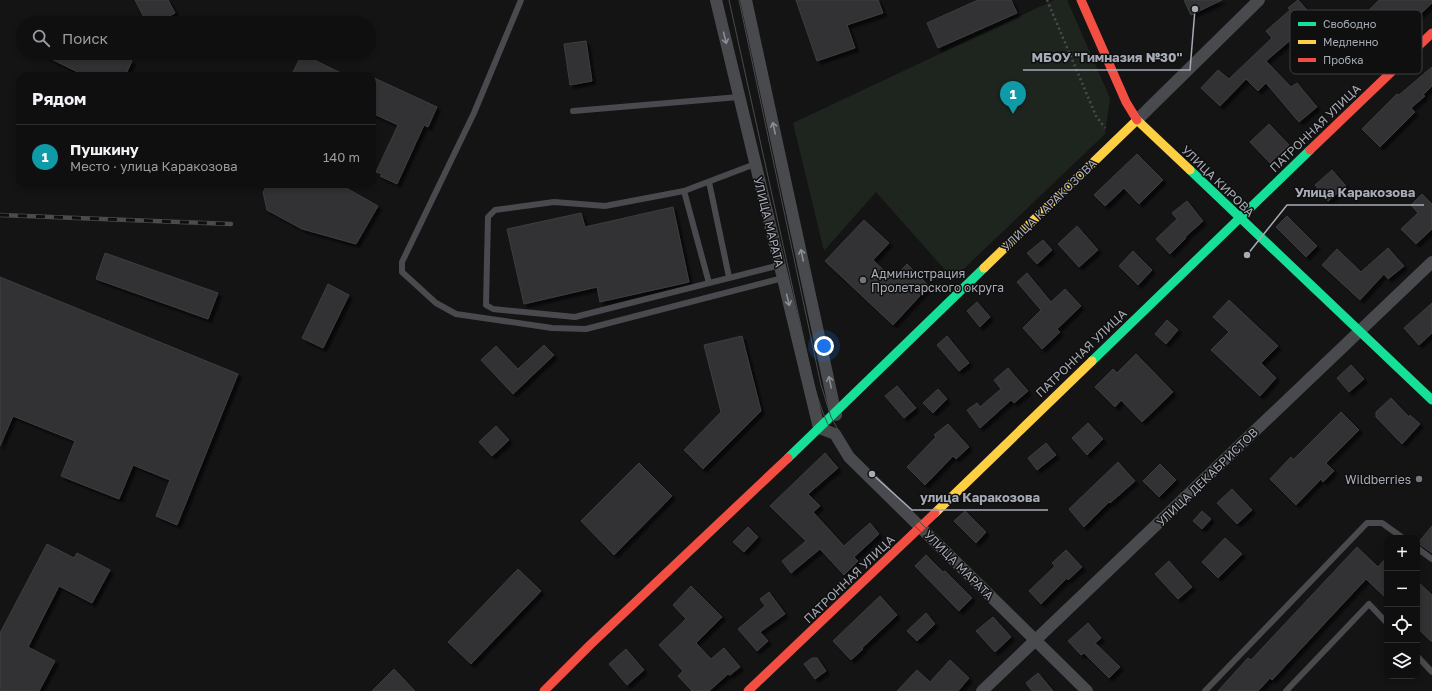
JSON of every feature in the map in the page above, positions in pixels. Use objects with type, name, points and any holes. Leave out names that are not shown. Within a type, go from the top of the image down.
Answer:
[{"type":"main road","name":"УЛИЦА КИРОВА","points":[[1080,0],[1126,102],[1137,120],[1432,400]]},
{"type":"main road","name":"ПАТРОННАЯ УЛИЦА","points":[[1422,42],[1432,32]]},
{"type":"main road","name":"ПАТРОННАЯ УЛИЦА","points":[[748,691],[920,527],[1238,217],[1388,74]]},
{"type":"main road","name":"УЛИЦА КАРАКОЗОВА","points":[[544,691],[590,645],[836,412],[1137,120]]},
{"type":"street","name":"УЛИЦА МАРАТА","points":[[716,0],[819,428]]},
{"type":"street","name":"УЛИЦА МАРАТА","points":[[746,0],[836,412],[835,434],[849,457],[1087,691]]},
{"type":"street","name":"УЛИЦА КАРАКОЗОВА","points":[[1137,120],[1259,0]]},
{"type":"street","name":"УЛИЦА ДЕКАБРИСТОВ","points":[[982,691],[1432,262]]},
{"type":"street","points":[[819,428],[835,434]]},
{"type":"lane","points":[[521,0],[474,113],[402,262],[402,272],[436,303],[456,314],[552,328],[586,329],[783,278]]},
{"type":"lane","points":[[573,111],[739,97]]},
{"type":"lane","points":[[755,164],[684,190],[605,206],[554,202],[495,210],[488,217],[486,305],[493,310],[576,317],[780,265]]},
{"type":"lane","points":[[709,182],[729,277]]},
{"type":"lane","points":[[684,190],[709,283]]},
{"type":"lane","points":[[1205,691],[1367,523],[1382,524],[1398,535]]},
{"type":"lane","points":[[1420,550],[1432,559]]},
{"type":"lane","points":[[1286,691],[1369,604],[1384,620]]},
{"type":"lane","points":[[1420,659],[1432,672]]},
{"type":"path","points":[[1047,0],[1096,116],[1115,141]]},
{"type":"shaded area","points":[[1054,0],[1067,0],[1110,98],[1105,134],[953,279],[876,192],[824,251],[793,123]]},
{"type":"building","points":[[135,0],[168,0],[175,13],[170,16],[143,16]]},
{"type":"building","points":[[796,0],[878,0],[883,13],[847,25],[855,48],[817,61]]},
{"type":"building","points":[[978,0],[1011,0],[1017,13],[938,48],[927,23]]},
{"type":"building","points":[[1184,0],[1222,0],[1191,15]]},
{"type":"building","points":[[1298,0],[1307,10],[1290,10],[1288,8]]},
{"type":"building","points":[[1379,0],[1432,0],[1432,3],[1422,12],[1422,10],[1369,10]]},
{"type":"building","points":[[1290,10],[1290,40],[1266,61],[1291,87],[1297,83],[1317,107],[1299,122],[1266,83],[1258,91],[1246,79],[1220,106],[1201,88],[1218,70],[1229,79],[1272,38],[1266,31]]},
{"type":"building","points":[[586,41],[592,81],[570,85],[564,44]]},
{"type":"building","points":[[53,60],[132,61],[127,72],[78,72]]},
{"type":"building","points":[[299,60],[314,60],[339,72],[293,72]]},
{"type":"building","points":[[1432,67],[1432,86],[1423,95],[1425,96],[1411,108],[1415,112],[1380,147],[1362,129],[1397,94],[1399,95]]},
{"type":"building","points":[[376,79],[437,107],[428,127],[424,125],[397,184],[380,176],[382,174],[376,172],[398,125],[376,115]]},
{"type":"building","points":[[1269,124],[1289,145],[1270,163],[1250,142]]},
{"type":"building","points":[[1137,154],[1163,180],[1139,204],[1124,188],[1105,206],[1094,195]]},
{"type":"building","points":[[1332,170],[1346,186],[1328,201],[1315,185]]},
{"type":"building","points":[[266,188],[346,188],[378,206],[356,244],[302,229],[267,210],[263,192]]},
{"type":"building","points":[[1422,194],[1432,204],[1432,229],[1416,244],[1401,229],[1418,213],[1411,205]]},
{"type":"building","points":[[1187,201],[1203,221],[1185,237],[1186,238],[1170,254],[1156,239],[1177,219],[1172,213]]},
{"type":"building","points":[[673,207],[689,282],[600,302],[597,287],[524,304],[507,229],[581,213],[585,227]]},
{"type":"building","points":[[1287,216],[1317,246],[1306,257],[1276,227]]},
{"type":"building","points":[[864,220],[889,243],[873,260],[893,279],[907,264],[929,286],[893,325],[825,261]]},
{"type":"building","points":[[1077,226],[1098,250],[1079,267],[1058,244]]},
{"type":"building","points":[[1043,240],[1052,250],[1037,264],[1027,253]]},
{"type":"building","points":[[1388,248],[1404,266],[1388,279],[1384,274],[1360,300],[1322,265],[1337,249],[1361,272]]},
{"type":"building","points":[[1133,251],[1152,270],[1138,285],[1119,266]]},
{"type":"building","points":[[105,253],[218,293],[208,319],[96,279]]},
{"type":"building","points":[[1027,273],[1051,302],[1065,289],[1081,306],[1057,329],[1060,332],[1042,349],[1023,328],[1041,310],[1017,282]]},
{"type":"building","points":[[0,277],[238,374],[177,525],[156,516],[170,480],[133,465],[119,499],[61,476],[75,441],[13,416],[0,446]]},
{"type":"building","points":[[328,284],[349,295],[323,348],[302,338]]},
{"type":"building","points":[[1229,300],[1278,346],[1261,363],[1276,378],[1260,396],[1211,350],[1229,332],[1213,317]]},
{"type":"building","points":[[977,302],[990,317],[980,327],[967,311]]},
{"type":"building","points":[[1432,303],[1432,333],[1419,345],[1404,328]]},
{"type":"building","points":[[1167,320],[1178,330],[1166,344],[1155,334]]},
{"type":"building","points":[[742,336],[761,411],[703,469],[684,450],[721,412],[704,345]]},
{"type":"building","points":[[947,336],[969,363],[959,371],[937,345]]},
{"type":"building","points":[[544,345],[554,355],[513,394],[481,360],[496,346],[518,369]]},
{"type":"building","points":[[1136,354],[1173,392],[1142,422],[1121,400],[1115,407],[1095,387],[1113,369],[1117,373]]},
{"type":"building","points":[[1351,365],[1364,379],[1349,392],[1337,378]]},
{"type":"building","points":[[1008,368],[1028,391],[1014,403],[1011,400],[980,428],[967,410],[977,403],[980,407],[1001,389],[994,380]]},
{"type":"building","points":[[897,386],[916,408],[904,418],[885,396]]},
{"type":"building","points":[[938,389],[947,399],[933,413],[923,403]]},
{"type":"building","points":[[1391,398],[1409,417],[1410,415],[1420,424],[1402,444],[1376,417],[1376,412]]},
{"type":"building","points":[[1341,412],[1359,430],[1326,463],[1334,471],[1323,482],[1321,479],[1296,505],[1270,479],[1291,457],[1293,460]]},
{"type":"building","points":[[1088,423],[1103,439],[1087,455],[1072,438]]},
{"type":"building","points":[[948,424],[969,447],[956,459],[953,456],[925,485],[907,467],[936,437],[934,435]]},
{"type":"building","points":[[496,426],[509,440],[492,456],[479,442]]},
{"type":"building","points":[[1046,443],[1056,455],[1037,470],[1028,458]]},
{"type":"building","points":[[825,453],[838,468],[808,494],[820,506],[813,512],[844,546],[870,523],[879,534],[854,557],[858,561],[844,575],[820,549],[791,573],[782,561],[806,541],[770,506]]},
{"type":"building","points":[[1118,462],[1135,481],[1110,503],[1109,502],[1084,527],[1069,509]]},
{"type":"building","points":[[639,463],[672,496],[614,555],[581,521]]},
{"type":"building","points":[[1160,464],[1176,480],[1159,497],[1143,481]]},
{"type":"building","points":[[1232,489],[1252,510],[1237,524],[1217,503]]},
{"type":"building","points":[[965,511],[986,532],[976,543],[954,521]]},
{"type":"building","points":[[1202,511],[1211,519],[1202,529],[1193,521]]},
{"type":"building","points":[[1432,526],[1432,553],[1420,544],[1420,541]]},
{"type":"building","points":[[748,527],[758,537],[744,552],[733,542]]},
{"type":"building","points":[[1225,538],[1242,554],[1218,578],[1202,562]]},
{"type":"building","points":[[47,544],[74,558],[77,553],[110,570],[92,603],[59,586],[28,647],[55,661],[39,691],[0,691],[0,633]]},
{"type":"building","points":[[1357,547],[1378,567],[1384,560],[1384,596],[1366,579],[1272,680],[1270,678],[1258,691],[1218,691],[1248,658],[1251,660]]},
{"type":"building","points":[[1066,550],[1082,567],[1068,580],[1067,578],[1041,604],[1029,591],[1055,566],[1052,563]]},
{"type":"building","points":[[926,555],[943,572],[945,571],[972,598],[959,611],[915,566]]},
{"type":"building","points":[[1169,561],[1192,587],[1178,599],[1155,574]]},
{"type":"building","points":[[518,569],[541,591],[471,664],[448,642]]},
{"type":"building","points":[[1420,584],[1432,595],[1432,642],[1420,631]]},
{"type":"building","points":[[691,586],[722,617],[696,643],[711,659],[724,648],[740,667],[730,675],[728,674],[709,691],[692,691],[678,676],[683,671],[659,645],[686,619],[673,605]]},
{"type":"building","points":[[769,592],[785,614],[760,632],[768,641],[757,651],[738,629],[765,606],[760,599]]},
{"type":"building","points":[[880,596],[897,615],[851,660],[833,641]]},
{"type":"building","points":[[926,613],[935,624],[917,641],[907,631]]},
{"type":"building","points":[[993,617],[1011,637],[995,652],[976,631]]},
{"type":"building","points":[[1088,623],[1101,638],[1095,643],[1120,667],[1109,678],[1084,653],[1081,655],[1068,641]]},
{"type":"building","points":[[626,649],[644,670],[627,685],[609,664]]},
{"type":"building","points":[[812,658],[817,658],[826,671],[815,679],[804,664]]},
{"type":"building","points":[[950,660],[969,678],[958,691],[897,691],[917,670],[930,682]]},
{"type":"building","points":[[394,669],[415,691],[372,691]]},
{"type":"building","points":[[1038,673],[1053,691],[1032,691],[1026,683]]},
{"type":"tram line","points":[[729,0],[814,385],[820,405],[836,441],[847,459],[1082,691]]},
{"type":"tram line","points":[[739,0],[821,385],[831,417],[852,455],[1091,691]]},
{"type":"railway","points":[[0,215],[231,224]]},
{"type":"traffic: fast","points":[[1092,361],[1310,150]]},
{"type":"traffic: fast","points":[[1190,170],[1432,400]]},
{"type":"traffic: fast","points":[[788,458],[984,268]]},
{"type":"traffic: slow","points":[[984,268],[1137,120],[1190,170]]},
{"type":"traffic: slow","points":[[935,513],[1092,361]]},
{"type":"traffic: jam","points":[[1081,0],[1126,102],[1137,120]]},
{"type":"traffic: jam","points":[[1422,43],[1432,33]]},
{"type":"traffic: jam","points":[[1310,150],[1389,74]]},
{"type":"traffic: jam","points":[[544,691],[590,645],[788,458]]},
{"type":"traffic: jam","points":[[748,691],[935,513]]},
{"type":"place","name":"МБОУ \"Гимназия №30\"","points":[[1195,9]]},
{"type":"place","name":"Пушкину","points":[[1013,114]]},
{"type":"place","name":"Улица Каракозова","points":[[1247,255]]},
{"type":"place","name":"Администрация Пролетарского округа","points":[[863,280]]},
{"type":"place","name":"улица Каракозова","points":[[872,474]]},
{"type":"place","name":"Wildberries","points":[[1419,479]]}]
